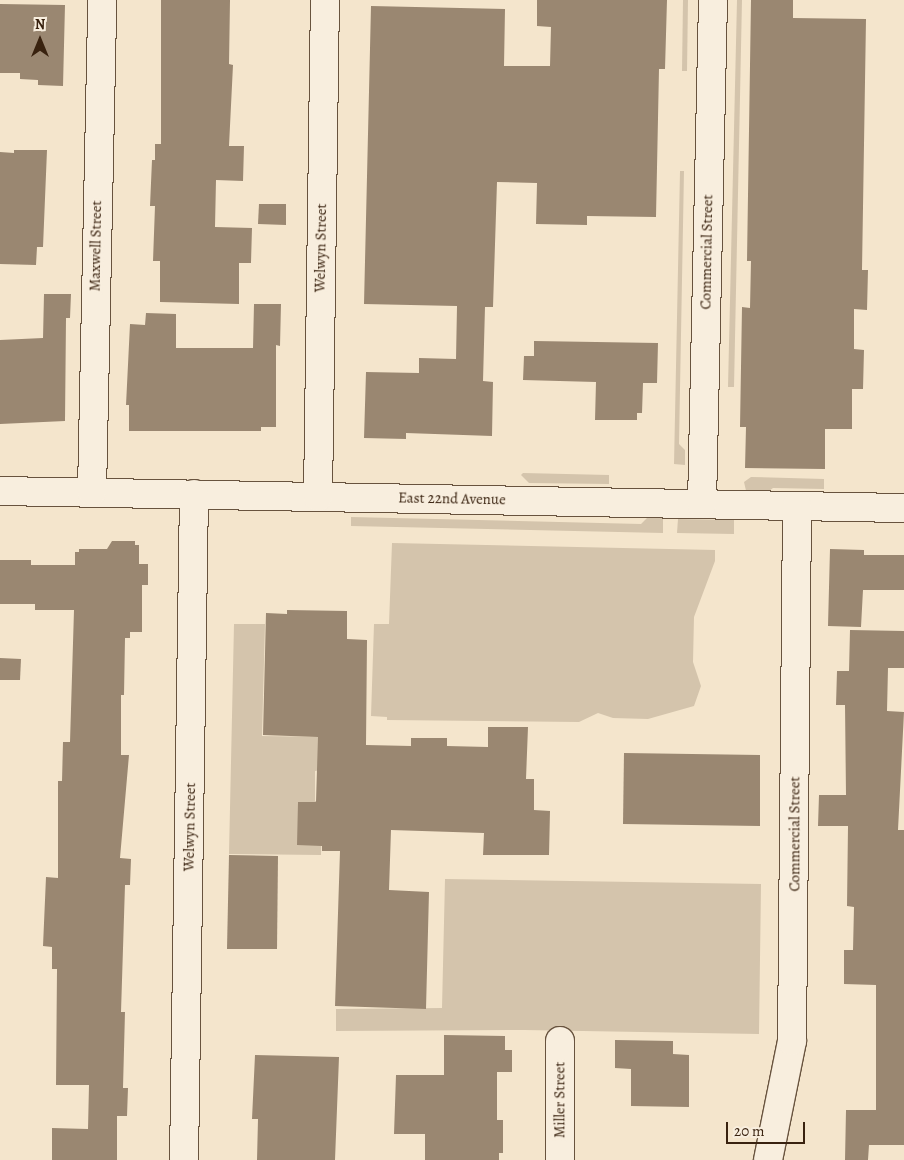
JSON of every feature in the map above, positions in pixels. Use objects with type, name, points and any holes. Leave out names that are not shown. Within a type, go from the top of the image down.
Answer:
[{"type":"street","name":"Maxwell Street","points":[[92,492],[102,0]]},
{"type":"street","name":"Welwyn Street","points":[[318,496],[325,0]]},
{"type":"street","name":"Commercial Street","points":[[702,504],[713,0]]},
{"type":"street","name":"East 22nd Avenue","points":[[0,490],[904,508]]},
{"type":"street","name":"Welwyn Street","points":[[184,1160],[194,494]]},
{"type":"street","name":"Commercial Street","points":[[768,1160],[792,1041],[797,506]]},
{"type":"street","name":"Miller Street","points":[[560,1041],[560,1160]]},
{"type":"shaded area","points":[[683,0],[688,0],[687,71],[682,71]]},
{"type":"shaded area","points":[[737,0],[742,0],[734,387],[728,387]]},
{"type":"shaded area","points":[[680,171],[684,171],[679,444],[685,450],[685,465],[674,464]]},
{"type":"shaded area","points":[[523,473],[609,475],[609,484],[529,483],[521,475]]},
{"type":"shaded area","points":[[751,477],[824,479],[824,489],[773,488],[766,493],[747,495],[744,482]]},
{"type":"shaded area","points":[[351,517],[641,524],[647,518],[663,518],[663,533],[351,526]]},
{"type":"shaded area","points":[[678,519],[734,520],[734,534],[677,533]]},
{"type":"shaded area","points":[[392,543],[715,550],[715,561],[694,617],[693,662],[701,686],[694,706],[648,719],[613,718],[598,713],[579,722],[387,720],[387,717],[371,716],[374,624],[389,624]]},
{"type":"shaded area","points":[[234,624],[265,624],[262,736],[325,737],[323,770],[315,771],[315,801],[322,801],[321,855],[229,854]]},
{"type":"shaded area","points":[[445,879],[761,884],[759,1034],[524,1030],[336,1031],[336,1009],[442,1008]]},
{"type":"building","points":[[161,0],[230,0],[229,64],[233,65],[229,146],[244,146],[243,181],[216,180],[215,227],[252,228],[251,263],[239,263],[239,304],[160,302],[160,261],[153,261],[155,206],[150,206],[152,160],[155,160],[155,144],[161,144]]},
{"type":"building","points":[[537,0],[667,0],[665,69],[659,69],[656,217],[587,216],[587,225],[536,224],[537,183],[497,182],[493,307],[485,307],[483,381],[493,382],[492,436],[406,433],[406,439],[364,438],[366,372],[419,373],[419,358],[456,359],[457,306],[364,304],[371,6],[505,9],[504,66],[550,66],[551,27],[537,26]]},
{"type":"building","points":[[751,0],[793,0],[793,18],[866,19],[862,270],[868,270],[867,310],[854,309],[854,349],[864,350],[863,389],[852,389],[852,429],[825,429],[825,469],[745,468],[746,427],[740,427],[742,307],[750,308],[751,261],[747,261]]},
{"type":"building","points":[[0,4],[65,5],[63,86],[38,85],[38,80],[20,79],[20,73],[0,73]]},
{"type":"building","points":[[14,150],[47,150],[43,247],[37,247],[36,265],[0,264],[0,152],[14,153]]},
{"type":"building","points":[[259,204],[286,204],[286,225],[258,224]]},
{"type":"building","points":[[44,294],[71,294],[70,318],[66,318],[65,421],[0,424],[0,340],[43,338]]},
{"type":"building","points":[[254,304],[281,304],[280,346],[276,345],[276,427],[261,427],[261,431],[129,431],[129,405],[126,405],[130,324],[145,325],[146,313],[176,314],[176,348],[253,348]]},
{"type":"building","points":[[534,341],[658,343],[657,383],[643,383],[642,413],[637,413],[637,420],[595,420],[596,382],[523,380],[524,356],[534,356]]},
{"type":"building","points":[[112,541],[135,541],[135,545],[139,545],[139,564],[148,564],[148,585],[142,585],[142,632],[130,632],[130,638],[125,638],[124,695],[121,695],[121,755],[129,755],[120,858],[131,859],[130,885],[125,885],[121,1012],[125,1012],[123,1088],[128,1088],[127,1116],[117,1116],[117,1160],[52,1160],[52,1128],[88,1129],[89,1085],[56,1085],[57,969],[52,969],[52,947],[43,946],[46,877],[58,878],[58,781],[62,781],[63,742],[70,742],[74,610],[35,610],[35,604],[0,604],[0,560],[31,560],[31,565],[75,565],[75,552],[79,552],[79,549],[107,549]]},
{"type":"building","points":[[830,549],[864,550],[864,555],[904,555],[904,590],[863,590],[861,627],[828,626]]},
{"type":"building","points":[[287,610],[347,611],[347,639],[367,640],[366,745],[411,746],[411,738],[447,738],[447,746],[488,747],[488,727],[528,727],[526,779],[534,779],[534,810],[550,811],[549,855],[483,855],[484,833],[391,830],[389,890],[429,892],[426,1009],[335,1006],[340,851],[322,851],[322,846],[297,845],[298,802],[316,802],[318,737],[263,735],[266,613],[287,614]]},
{"type":"building","points":[[850,630],[904,631],[904,668],[888,668],[887,711],[904,712],[898,830],[904,830],[904,1145],[869,1145],[868,1160],[845,1160],[846,1110],[876,1110],[876,985],[844,984],[844,950],[853,950],[854,907],[847,906],[848,826],[818,826],[819,795],[846,795],[845,705],[836,705],[837,671],[849,671]]},
{"type":"building","points":[[0,658],[21,659],[20,680],[0,680]]},
{"type":"building","points":[[624,753],[760,755],[760,826],[623,824]]},
{"type":"building","points":[[229,855],[278,856],[277,949],[227,949]]},
{"type":"building","points":[[444,1035],[505,1036],[505,1050],[512,1050],[512,1072],[497,1072],[497,1120],[503,1120],[503,1153],[499,1153],[499,1160],[425,1160],[425,1134],[394,1134],[396,1075],[444,1075]]},
{"type":"building","points":[[615,1040],[673,1041],[673,1054],[689,1055],[689,1107],[631,1106],[631,1069],[615,1068]]},
{"type":"building","points":[[255,1055],[339,1057],[335,1160],[257,1160],[258,1119],[252,1119]]}]
